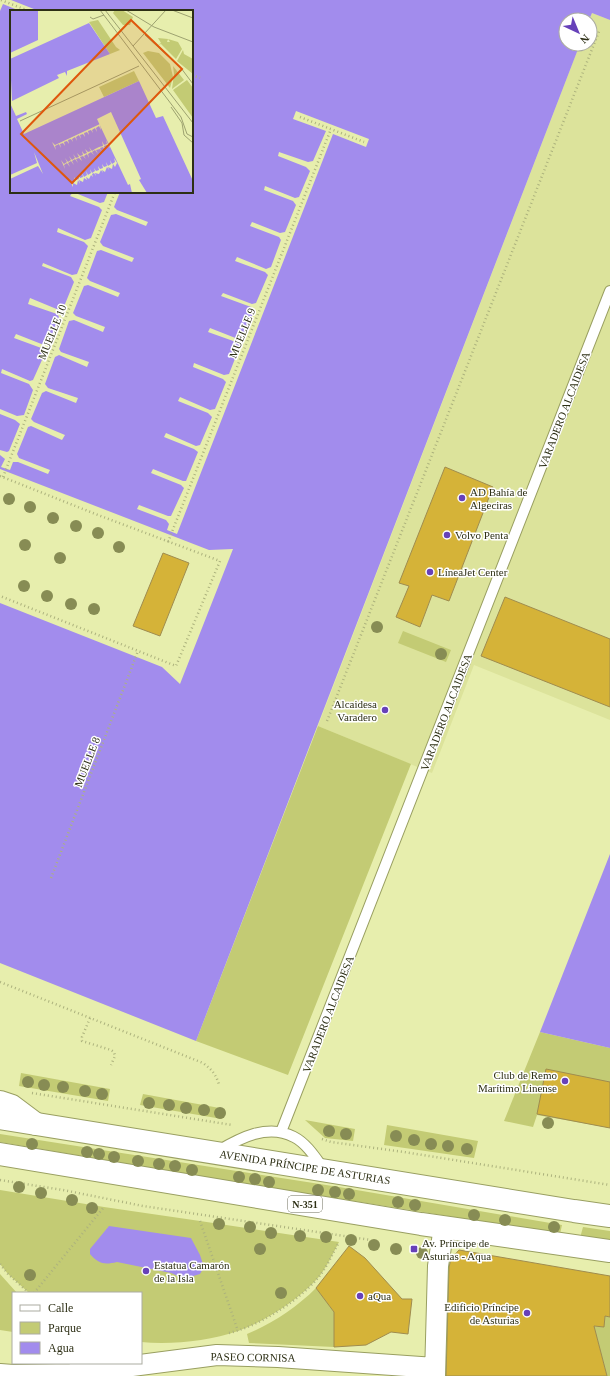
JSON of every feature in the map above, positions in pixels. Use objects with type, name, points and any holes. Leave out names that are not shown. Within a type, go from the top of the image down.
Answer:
[{"type":"main road","points":[[0,1102],[12,1106],[36,1124]]},
{"type":"main road","name":"AVENIDA PRÍNCIPE DE ASTURIAS","points":[[0,1118],[610,1216]]},
{"type":"main road","name":"N-351","points":[[0,1154],[444,1227],[610,1251]]},
{"type":"street","points":[[435,1372],[438,1266],[444,1227]]},
{"type":"street","name":"PASEO CORNISA","points":[[0,1374],[71,1374],[216,1355],[278,1357],[435,1372]]},
{"type":"lane","name":"VARADERO ALCAIDESA","points":[[281,1132],[610,291]]},
{"type":"lane","points":[[214,1153],[237,1140],[267,1131],[281,1132],[294,1137],[307,1147],[326,1171]]},
{"type":"path","points":[[0,0],[26,10]]},
{"type":"path","points":[[327,721],[600,28]]},
{"type":"path","points":[[193,75],[200,78]]},
{"type":"path","points":[[300,117],[364,142]]},
{"type":"path","name":"MUELLE 9","points":[[168,542],[331,129]]},
{"type":"path","name":"MUELLE 10","points":[[2,476],[115,193]]},
{"type":"path","points":[[0,596],[176,666],[220,561],[2,476]]},
{"type":"path","name":"MUELLE 8","points":[[51,878],[138,651]]},
{"type":"path","points":[[0,982],[203,1063],[214,1071],[219,1085]]},
{"type":"path","points":[[90,1018],[82,1041],[114,1052],[115,1056],[111,1065]]},
{"type":"path","points":[[0,1180],[63,1190],[143,1206],[326,1234],[377,1240]]},
{"type":"path","points":[[35,1292],[104,1207]]},
{"type":"path","points":[[200,1221],[238,1331]]},
{"type":"path","points":[[223,1334],[238,1331],[263,1320],[305,1291],[318,1278],[330,1260],[339,1242]]},
{"type":"path","points":[[0,1264],[28,1292]]},
{"type":"shaded area","name":"Alcaidesa Varadero","points":[[598,15],[610,20],[610,720],[474,665],[432,773],[318,726],[577,52],[598,52]]},
{"type":"green space","points":[[403,631],[451,650],[446,662],[398,643]]},
{"type":"green space","points":[[318,726],[411,764],[288,1075],[196,1041]]},
{"type":"green space","name":"Club de Remo Marítimo Linense","points":[[540,1032],[610,1048],[610,1128],[537,1115],[533,1127],[504,1121]]},
{"type":"green space","points":[[21,1073],[110,1089],[108,1101],[19,1086]]},
{"type":"green space","points":[[143,1094],[225,1109],[222,1119],[140,1105]]},
{"type":"green space","points":[[305,1120],[355,1129],[353,1141],[325,1138]]},
{"type":"green space","points":[[387,1125],[478,1141],[474,1158],[384,1145]]},
{"type":"green space","points":[[0,1134],[339,1187],[562,1225],[560,1234],[216,1179],[0,1142]]},
{"type":"green space","points":[[0,1190],[339,1242],[329,1262],[317,1279],[300,1295],[280,1310],[259,1322],[238,1331],[202,1340],[165,1343],[142,1342],[142,1292],[28,1292],[8,1274],[0,1264]]},
{"type":"green space","points":[[583,1227],[610,1231],[610,1242],[580,1238]]},
{"type":"green space","points":[[0,1274],[16,1292],[12,1292],[12,1332],[0,1330]]},
{"type":"green space","points":[[316,1288],[334,1312],[334,1347],[249,1343],[247,1334],[284,1314]]},
{"type":"green space","points":[[605,1316],[610,1317],[610,1376],[607,1376],[597,1338],[586,1339],[587,1326],[603,1327]]},
{"type":"water","points":[[0,0],[610,0],[610,20],[598,15],[598,12],[558,12],[558,52],[577,52],[196,1041],[0,963],[0,603],[162,667],[180,684],[233,549],[209,550],[0,469]]},
{"type":"water","points":[[610,854],[610,1048],[540,1032]]},
{"type":"water","points":[[109,1226],[191,1238],[200,1255],[204,1267],[200,1274],[190,1277],[180,1277],[171,1273],[117,1262],[99,1262],[90,1254],[90,1249]]},
{"type":"pier","points":[[0,0],[11,0],[36,10],[18,10],[3,4],[0,11]]},
{"type":"pier","points":[[296,111],[369,139],[366,147],[333,134],[177,534],[167,530],[169,524],[166,520],[137,509],[139,505],[171,516],[184,488],[181,485],[151,473],[153,469],[186,481],[198,452],[164,437],[166,433],[196,446],[200,445],[212,417],[208,413],[178,401],[180,397],[210,410],[215,409],[226,382],[223,379],[193,367],[194,363],[224,375],[229,374],[240,346],[236,342],[208,332],[210,328],[238,339],[243,338],[254,311],[251,307],[221,296],[223,293],[252,304],[256,303],[268,275],[265,272],[235,261],[237,257],[266,269],[271,267],[281,240],[279,237],[250,226],[252,222],[280,233],[285,232],[296,205],[293,201],[264,190],[265,186],[295,198],[299,197],[310,171],[306,167],[278,156],[279,152],[308,162],[313,161],[326,131],[293,119]]},
{"type":"pier","points":[[72,193],[75,193],[100,203],[104,202],[108,193],[120,193],[114,207],[117,210],[148,222],[146,226],[116,214],[111,215],[100,242],[103,246],[134,258],[132,262],[101,250],[97,251],[87,278],[90,281],[120,293],[118,297],[88,285],[84,286],[73,313],[76,316],[105,327],[103,332],[74,320],[69,321],[59,349],[61,352],[89,362],[87,367],[59,355],[55,357],[45,384],[48,388],[78,398],[76,403],[46,391],[42,393],[31,419],[34,422],[65,435],[62,440],[31,426],[28,427],[17,454],[19,458],[50,470],[48,474],[18,462],[13,462],[10,470],[1,467],[5,459],[0,455],[0,450],[7,452],[9,451],[20,424],[15,420],[0,414],[0,409],[17,416],[24,415],[33,390],[29,384],[1,373],[2,369],[30,381],[33,380],[46,351],[14,338],[16,334],[44,345],[48,345],[59,317],[57,314],[28,304],[30,298],[59,310],[63,309],[74,282],[71,277],[42,266],[43,263],[72,275],[77,274],[88,246],[84,242],[57,232],[58,228],[85,240],[91,238],[102,210],[99,207],[70,196]]},
{"type":"building","name":"Volvo Penta","points":[[445,467],[493,487],[449,601],[432,595],[420,627],[396,617],[409,586],[399,583]]},
{"type":"building","points":[[163,553],[189,563],[160,636],[133,626]]},
{"type":"building","points":[[505,597],[610,639],[610,707],[481,656]]},
{"type":"building","points":[[546,1069],[610,1082],[610,1128],[537,1114]]},
{"type":"building","name":"aQua","points":[[349,1246],[365,1258],[402,1299],[412,1299],[408,1334],[391,1332],[366,1345],[334,1347],[334,1312],[316,1288]]},
{"type":"building","name":"Edificio Príncipe de Asturias","points":[[459,1250],[610,1276],[610,1317],[605,1316],[604,1327],[594,1326],[607,1376],[446,1376],[449,1267],[451,1259]]},
{"type":"place","name":"AD Bahía de Algeciras","points":[[462,498]]},
{"type":"place","name":"Volvo Penta","points":[[447,535]]},
{"type":"place","name":"LíneaJet Center","points":[[430,572]]},
{"type":"place","name":"Alcaidesa Varadero","points":[[385,710]]},
{"type":"place","name":"Club de Remo Marítimo Linense","points":[[565,1081]]},
{"type":"place","name":"Av. Príncipe de Asturias - Aqua","points":[[414,1249]]},
{"type":"place","name":"Estatua Camarón de la Isla","points":[[146,1271]]},
{"type":"place","name":"aQua","points":[[360,1296]]},
{"type":"place","name":"Edificio Príncipe de Asturias","points":[[527,1313]]}]
